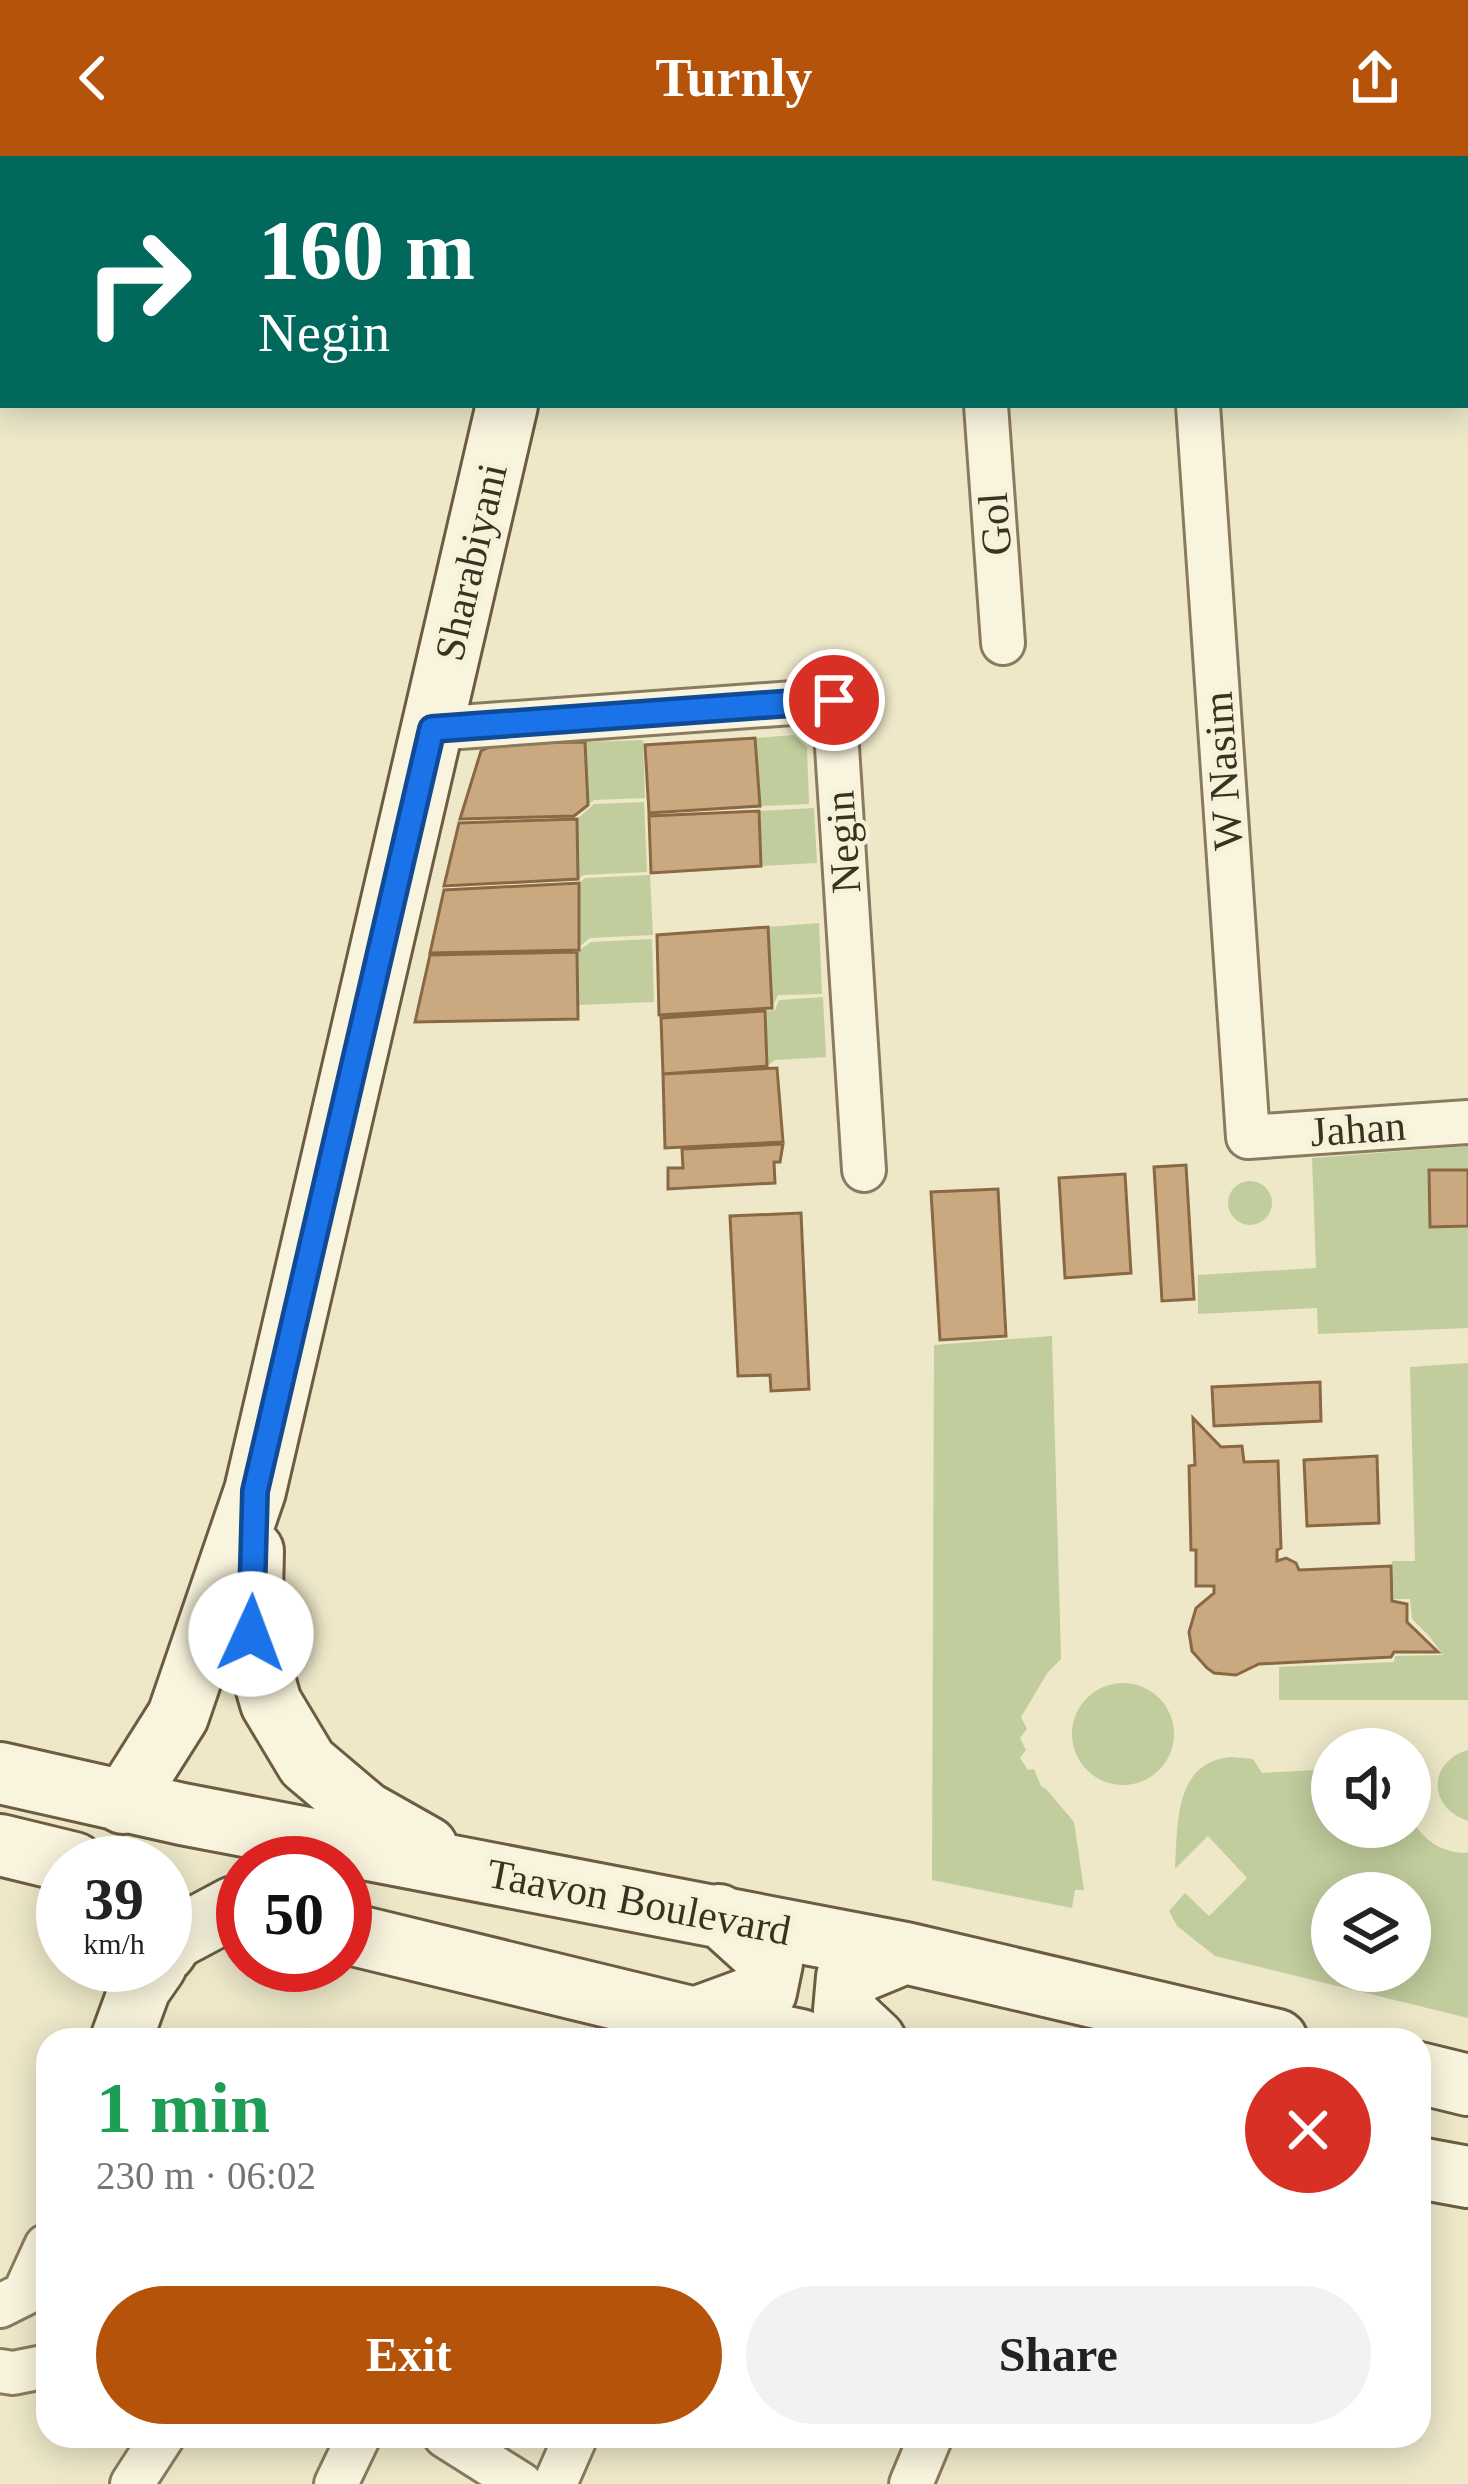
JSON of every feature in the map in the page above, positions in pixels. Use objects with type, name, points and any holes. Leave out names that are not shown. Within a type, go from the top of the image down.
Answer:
[{"type":"main road","name":"Sharabiyani","points":[[123,1803],[178,1716],[255,1491],[506,408]]},
{"type":"main road","name":"Sharabiyani","points":[[255,1491],[251,1634],[272,1703],[307,1762],[365,1812],[468,1869]]},
{"type":"main road","name":"Taavon Boulevard","points":[[0,1773],[123,1803],[905,1953],[1226,2028]]},
{"type":"main road","points":[[0,1845],[36,1854]]},
{"type":"main road","points":[[695,2018],[766,1992],[772,1963],[719,1916]]},
{"type":"main road","points":[[372,1940],[743,2028]]},
{"type":"main road","points":[[862,2028],[844,2011],[847,1977],[905,1953]]},
{"type":"main road","points":[[1431,2076],[1468,2085]]},
{"type":"main road","points":[[1431,2170],[1468,2177]]},
{"type":"street","name":"Gol","points":[[986,408],[1004,643]]},
{"type":"street","name":"W Nasim","points":[[1198,408],[1248,1137]]},
{"type":"street","name":"Negin","points":[[432,729],[834,700],[864,1170]]},
{"type":"street","name":"Jahan","points":[[1248,1137],[1468,1122]]},
{"type":"street","points":[[0,2306],[24,2294],[36,2272]]},
{"type":"street","points":[[0,2371],[36,2368]]},
{"type":"street","points":[[132,2484],[155,2448]]},
{"type":"street","points":[[336,2484],[353,2448]]},
{"type":"street","points":[[465,2448],[521,2484]]},
{"type":"street","points":[[555,2484],[571,2448]]},
{"type":"street","points":[[910,2484],[926,2448]]},
{"type":"green space","points":[[794,735],[807,747],[809,804],[760,806],[755,738]]},
{"type":"green space","points":[[643,740],[645,798],[594,800],[588,805],[585,742]]},
{"type":"green space","points":[[644,802],[647,872],[578,879],[577,819],[594,804]]},
{"type":"green space","points":[[814,808],[817,863],[761,866],[759,811]]},
{"type":"green space","points":[[650,875],[653,935],[590,938],[579,947],[579,883],[585,878]]},
{"type":"green space","points":[[819,923],[822,994],[778,995],[772,1008],[768,927]]},
{"type":"green space","points":[[652,939],[654,1002],[578,1005],[577,952],[591,942]]},
{"type":"green space","points":[[823,997],[826,1057],[775,1060],[767,1066],[765,1011],[775,1010],[779,1000]]},
{"type":"green space","points":[[1468,1146],[1468,1328],[1318,1334],[1317,1308],[1198,1314],[1198,1275],[1316,1268],[1312,1158]]},
{"type":"green space","points":[[1250,1181],[1265,1188],[1272,1203],[1265,1218],[1250,1225],[1235,1218],[1228,1203],[1235,1188]]},
{"type":"green space","points":[[1052,1336],[1061,1659],[1021,1717],[1027,1729],[1020,1738],[1026,1750],[1020,1758],[1028,1770],[1034,1769],[1041,1786],[1074,1822],[1084,1890],[1075,1890],[1072,1908],[932,1880],[934,1345]]},
{"type":"green space","points":[[1468,1363],[1468,1700],[1279,1700],[1279,1667],[1443,1655],[1412,1619],[1410,1599],[1394,1599],[1392,1561],[1415,1561],[1410,1367]]},
{"type":"green space","points":[[1123,1683],[1142,1687],[1159,1698],[1170,1715],[1174,1734],[1170,1753],[1159,1770],[1142,1781],[1123,1785],[1104,1781],[1087,1770],[1076,1753],[1072,1734],[1076,1715],[1087,1698],[1104,1687]]},
{"type":"green space","points":[[1468,1750],[1468,1821],[1445,1806],[1438,1785],[1445,1764]]},
{"type":"green space","points":[[1231,1757],[1253,1759],[1262,1773],[1311,1770],[1311,1848],[1431,1848],[1431,1841],[1468,1853],[1468,2018],[1362,1992],[1431,1992],[1431,1872],[1311,1872],[1311,1980],[1215,1956],[1177,1926],[1169,1911],[1185,1893],[1209,1916],[1247,1878],[1208,1836],[1175,1869],[1182,1799],[1198,1771],[1212,1761]]},
{"type":"building","points":[[755,738],[760,806],[649,813],[645,745]]},
{"type":"building","points":[[585,742],[588,805],[574,816],[460,819],[481,751],[498,743]]},
{"type":"building","points":[[759,811],[761,866],[651,873],[649,816]]},
{"type":"building","points":[[577,819],[578,879],[444,886],[459,823]]},
{"type":"building","points":[[579,883],[579,950],[430,953],[444,890]]},
{"type":"building","points":[[768,927],[772,1008],[659,1015],[657,935]]},
{"type":"building","points":[[577,952],[578,1019],[415,1022],[430,955]]},
{"type":"building","points":[[765,1011],[767,1066],[663,1074],[661,1018]]},
{"type":"building","points":[[777,1068],[783,1142],[665,1148],[663,1074]]},
{"type":"building","points":[[783,1144],[780,1162],[774,1162],[775,1183],[668,1189],[668,1168],[683,1168],[682,1149]]},
{"type":"building","points":[[1186,1165],[1194,1299],[1162,1301],[1154,1167]]},
{"type":"building","points":[[1429,1170],[1468,1170],[1468,1226],[1430,1227]]},
{"type":"building","points":[[1125,1174],[1131,1273],[1065,1278],[1059,1178]]},
{"type":"building","points":[[998,1189],[1006,1336],[940,1340],[931,1192]]},
{"type":"building","points":[[801,1213],[809,1389],[771,1391],[770,1375],[738,1376],[730,1216]]},
{"type":"building","points":[[1320,1382],[1321,1421],[1214,1426],[1212,1387]]},
{"type":"building","points":[[1193,1418],[1221,1447],[1242,1446],[1244,1462],[1278,1461],[1281,1548],[1277,1561],[1286,1558],[1299,1570],[1391,1566],[1392,1601],[1407,1604],[1407,1622],[1438,1652],[1259,1664],[1236,1675],[1207,1668],[1192,1651],[1189,1632],[1196,1608],[1214,1593],[1214,1586],[1196,1586],[1196,1550],[1191,1550]]},
{"type":"building","points":[[1377,1456],[1379,1523],[1307,1526],[1304,1460]]},
{"type":"route","points":[[251,1634],[255,1491],[432,729],[834,700]]}]
